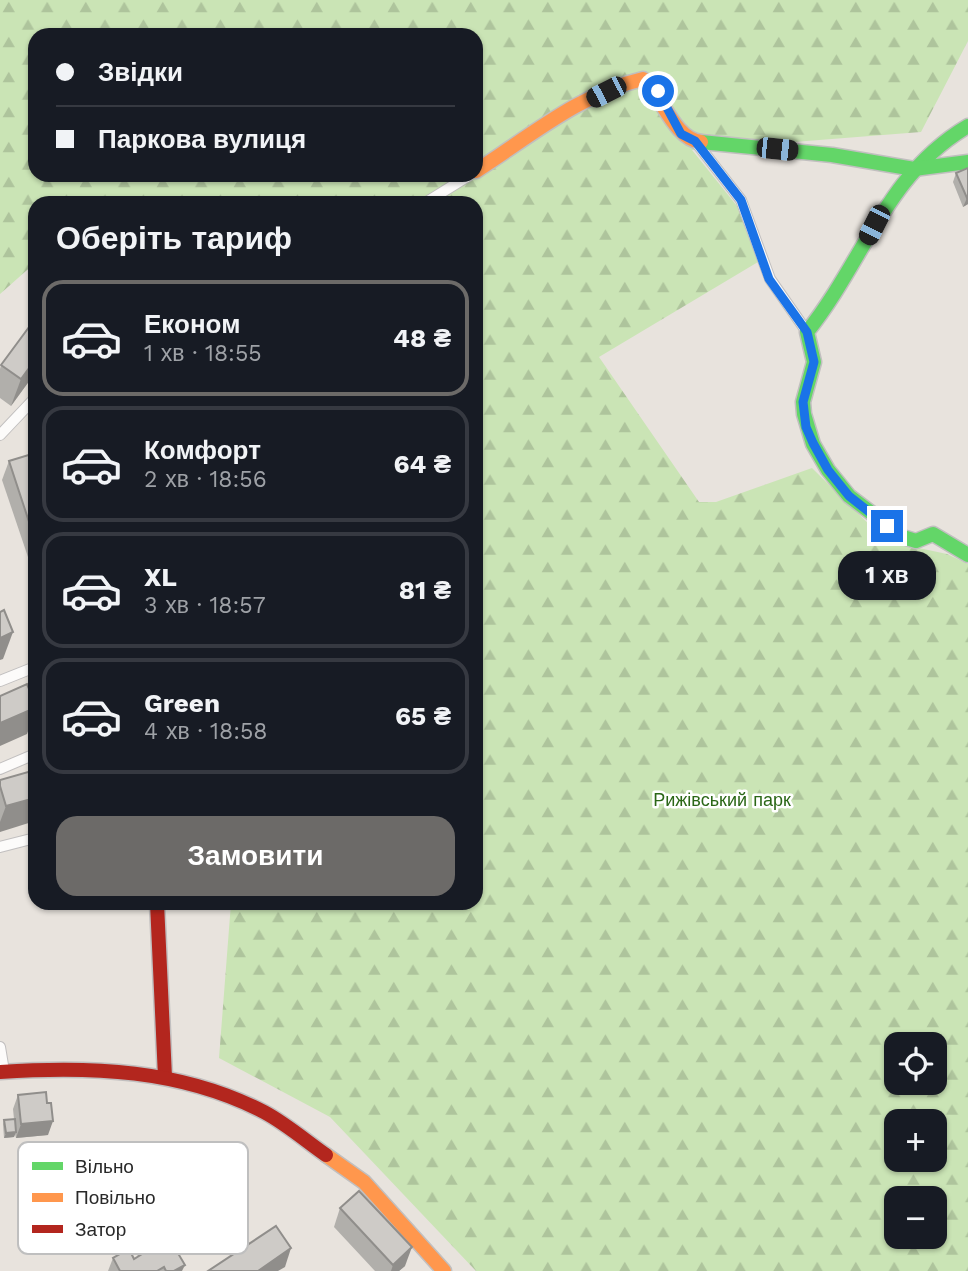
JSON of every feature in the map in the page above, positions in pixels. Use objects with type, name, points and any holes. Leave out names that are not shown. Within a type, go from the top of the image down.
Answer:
[{"type":"street","points":[[483,168],[584,104],[629,80],[643,79],[658,91],[681,134],[695,141],[832,155],[914,169],[968,162]]},
{"type":"street","points":[[807,332],[841,288],[892,194],[938,145],[968,126]]},
{"type":"street","points":[[695,141],[741,200],[769,279],[807,332],[814,362],[803,402],[804,414],[813,443],[828,470],[849,496],[903,537],[916,541],[933,534],[968,555]]},
{"type":"street","points":[[436,196],[459,182]]},
{"type":"street","points":[[0,435],[28,405]]},
{"type":"street","points":[[0,681],[28,670]]},
{"type":"street","points":[[0,769],[28,757]]},
{"type":"street","points":[[0,846],[28,840]]},
{"type":"street","points":[[158,910],[165,1077]]},
{"type":"street","points":[[0,1047],[2,1071],[108,1069],[165,1077],[264,1112],[364,1182],[444,1271]]},
{"type":"green space","name":"Рижівський парк","points":[[0,0],[968,0],[968,41],[921,132],[692,150],[737,206],[758,262],[599,357],[699,502],[716,502],[812,468],[886,541],[947,554],[968,564],[968,1271],[476,1271],[330,1117],[219,1058],[230,910],[483,910],[483,196],[28,196],[28,269],[0,294]]},
{"type":"building","points":[[968,168],[968,197],[967,198],[956,173]]},
{"type":"building","points":[[28,328],[28,370],[21,379],[1,365]]},
{"type":"building","points":[[28,455],[28,519],[9,461]]},
{"type":"building","points":[[4,610],[13,632],[0,638],[0,612]]},
{"type":"building","points":[[27,684],[28,711],[0,723],[0,696]]},
{"type":"building","points":[[28,772],[28,800],[6,806],[0,780]]},
{"type":"building","points":[[46,1092],[47,1103],[51,1103],[53,1121],[21,1124],[18,1095]]},
{"type":"building","points":[[15,1119],[16,1132],[6,1133],[4,1120]]},
{"type":"building","points":[[359,1191],[412,1247],[393,1265],[340,1208]]},
{"type":"building","points":[[276,1226],[291,1248],[258,1271],[208,1271],[234,1254],[248,1254],[248,1245]]},
{"type":"building","points":[[120,1254],[132,1254],[134,1259],[142,1254],[178,1254],[185,1265],[174,1271],[166,1271],[164,1267],[157,1271],[120,1271],[113,1258]]},
{"type":"traffic: fast","points":[[968,126],[916,168],[878,220],[845,277],[807,332],[814,362],[803,402],[813,444],[828,470],[849,496],[903,537],[916,541],[933,534],[968,555]]},
{"type":"traffic: fast","points":[[701,142],[832,155],[914,169],[968,162]]},
{"type":"traffic: slow","points":[[483,166],[577,105],[598,94],[643,79],[683,133],[701,142]]},
{"type":"traffic: slow","points":[[326,1155],[364,1182],[444,1271]]},
{"type":"traffic: jam","points":[[157,910],[165,1077]]},
{"type":"traffic: jam","points":[[0,1072],[101,1071],[168,1079],[200,1087],[264,1112],[326,1155]]},
{"type":"route","points":[[658,91],[681,134],[695,141],[741,200],[769,279],[807,332],[814,362],[803,402],[806,427],[813,443],[828,470],[849,496],[887,526]]}]
